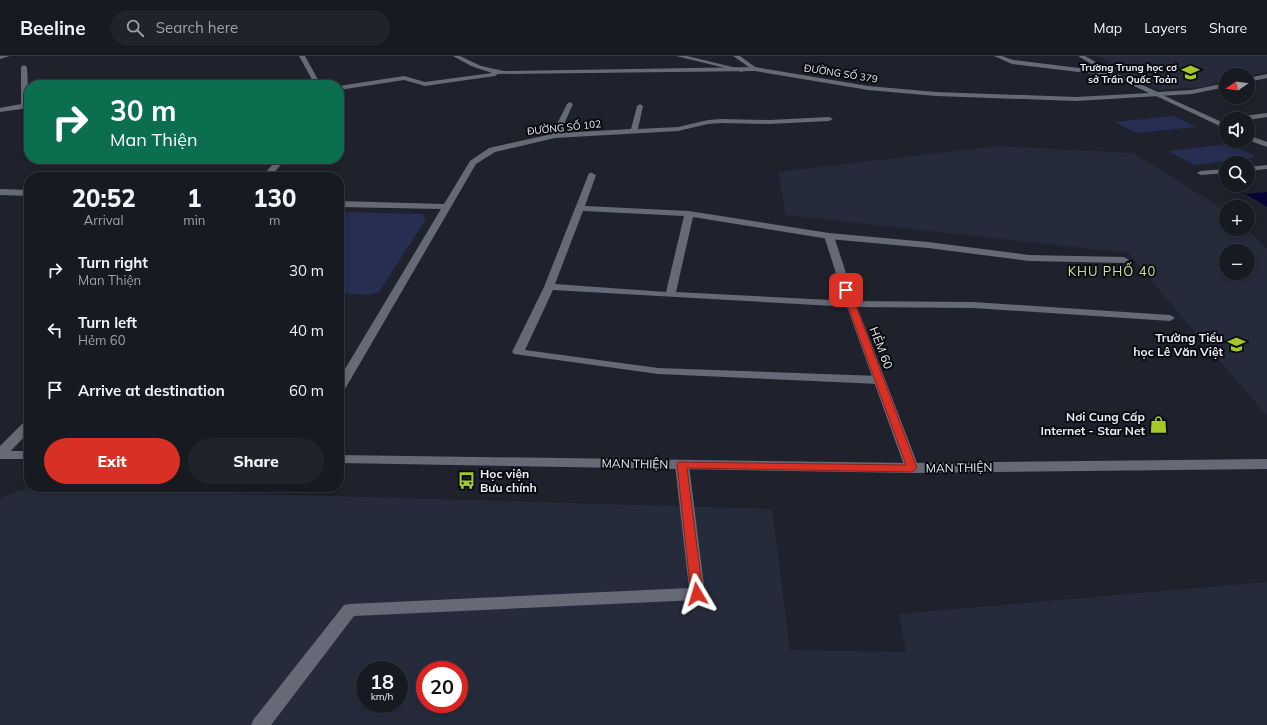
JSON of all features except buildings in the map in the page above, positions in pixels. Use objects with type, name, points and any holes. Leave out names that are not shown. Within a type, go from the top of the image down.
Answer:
[{"type":"street","points":[[0,57],[7,56]]},
{"type":"street","points":[[302,56],[315,80]]},
{"type":"street","name":"ĐƯỜNG SỐ 379","points":[[456,56],[482,69],[504,73],[755,69],[868,88],[936,94],[1076,99],[1192,92],[1219,86]]},
{"type":"street","points":[[679,56],[742,70]]},
{"type":"street","points":[[736,56],[755,69]]},
{"type":"street","points":[[997,56],[1012,62],[1112,74]]},
{"type":"street","points":[[1081,56],[1112,74],[1219,124]]},
{"type":"street","points":[[24,67],[25,80]]},
{"type":"street","points":[[344,87],[404,78],[425,84],[504,73]]},
{"type":"street","points":[[1255,79],[1267,76]]},
{"type":"street","points":[[555,136],[570,104]]},
{"type":"street","points":[[0,110],[24,106]]},
{"type":"street","points":[[634,132],[640,106]]},
{"type":"street","points":[[1255,117],[1267,115]]},
{"type":"street","name":"ĐƯỜNG SỐ 102","points":[[344,381],[473,163],[492,150],[555,136],[678,129],[708,122],[721,121],[769,122],[829,119]]},
{"type":"street","points":[[1214,122],[1219,121]]},
{"type":"street","points":[[1255,140],[1267,145]]},
{"type":"street","points":[[270,172],[277,164]]},
{"type":"street","points":[[1255,168],[1267,167]]},
{"type":"street","points":[[1201,173],[1219,172]]},
{"type":"street","points":[[592,175],[549,286],[518,352],[658,371],[879,380]]},
{"type":"street","points":[[0,192],[24,193]]},
{"type":"street","points":[[344,204],[446,207]]},
{"type":"street","points":[[579,208],[689,214],[829,236],[928,245],[1029,258],[1124,260]]},
{"type":"street","points":[[670,295],[689,214]]},
{"type":"street","name":"HẺM 60","points":[[829,236],[851,304],[912,468]]},
{"type":"street","points":[[549,286],[670,295],[851,304],[973,305],[1170,318]]},
{"type":"street","points":[[0,454],[24,429]]},
{"type":"street","points":[[0,454],[24,455]]},
{"type":"street","name":"MAN THIỆN","points":[[344,459],[912,468],[1267,464]]},
{"type":"street","points":[[260,725],[350,610],[697,594],[682,464]]},
{"type":"shaded area","name":"Trường Trung học cơ sở Trần Quốc Toản","points":[[1095,56],[1267,56],[1267,72],[1255,75],[1255,68],[1219,68],[1219,83],[1201,87],[1160,90],[1103,66],[1112,62]]},
{"type":"shaded area","points":[[1173,116],[1196,127],[1136,133],[1115,122]]},
{"type":"shaded area","points":[[1219,145],[1219,148],[1238,148],[1254,156],[1219,156],[1219,162],[1194,165],[1168,151]]},
{"type":"shaded area","name":"Trường Tiểu học Lê Văn Việt","points":[[998,146],[1133,153],[1219,206],[1219,236],[1253,236],[1267,249],[1267,416],[1128,253],[786,215],[778,172]]},
{"type":"shaded area","points":[[1267,192],[1267,207],[1245,194]]},
{"type":"shaded area","points":[[344,212],[422,214],[426,219],[379,292],[369,295],[344,293]]},
{"type":"shaded area","points":[[24,489],[24,492],[199,492],[772,509],[790,650],[906,652],[899,614],[1267,582],[1267,725],[0,725],[0,498]]},
{"type":"place","name":"Trường Trung học cơ sở Trần Quốc Toản","points":[[1190,73]]},
{"type":"place","name":"Trường Tiểu học Lê Văn Việt","points":[[1236,345]]},
{"type":"place","name":"Nơi Cung Cấp Internet - Star Net","points":[[1158,424]]},
{"type":"place","name":"Học viện Bưu chính","points":[[467,481]]},
{"type":"district","name":"KHU PHỐ 40","points":[[1112,271]]},
{"type":"route","points":[[697,594],[682,464],[912,468],[846,290]]}]
